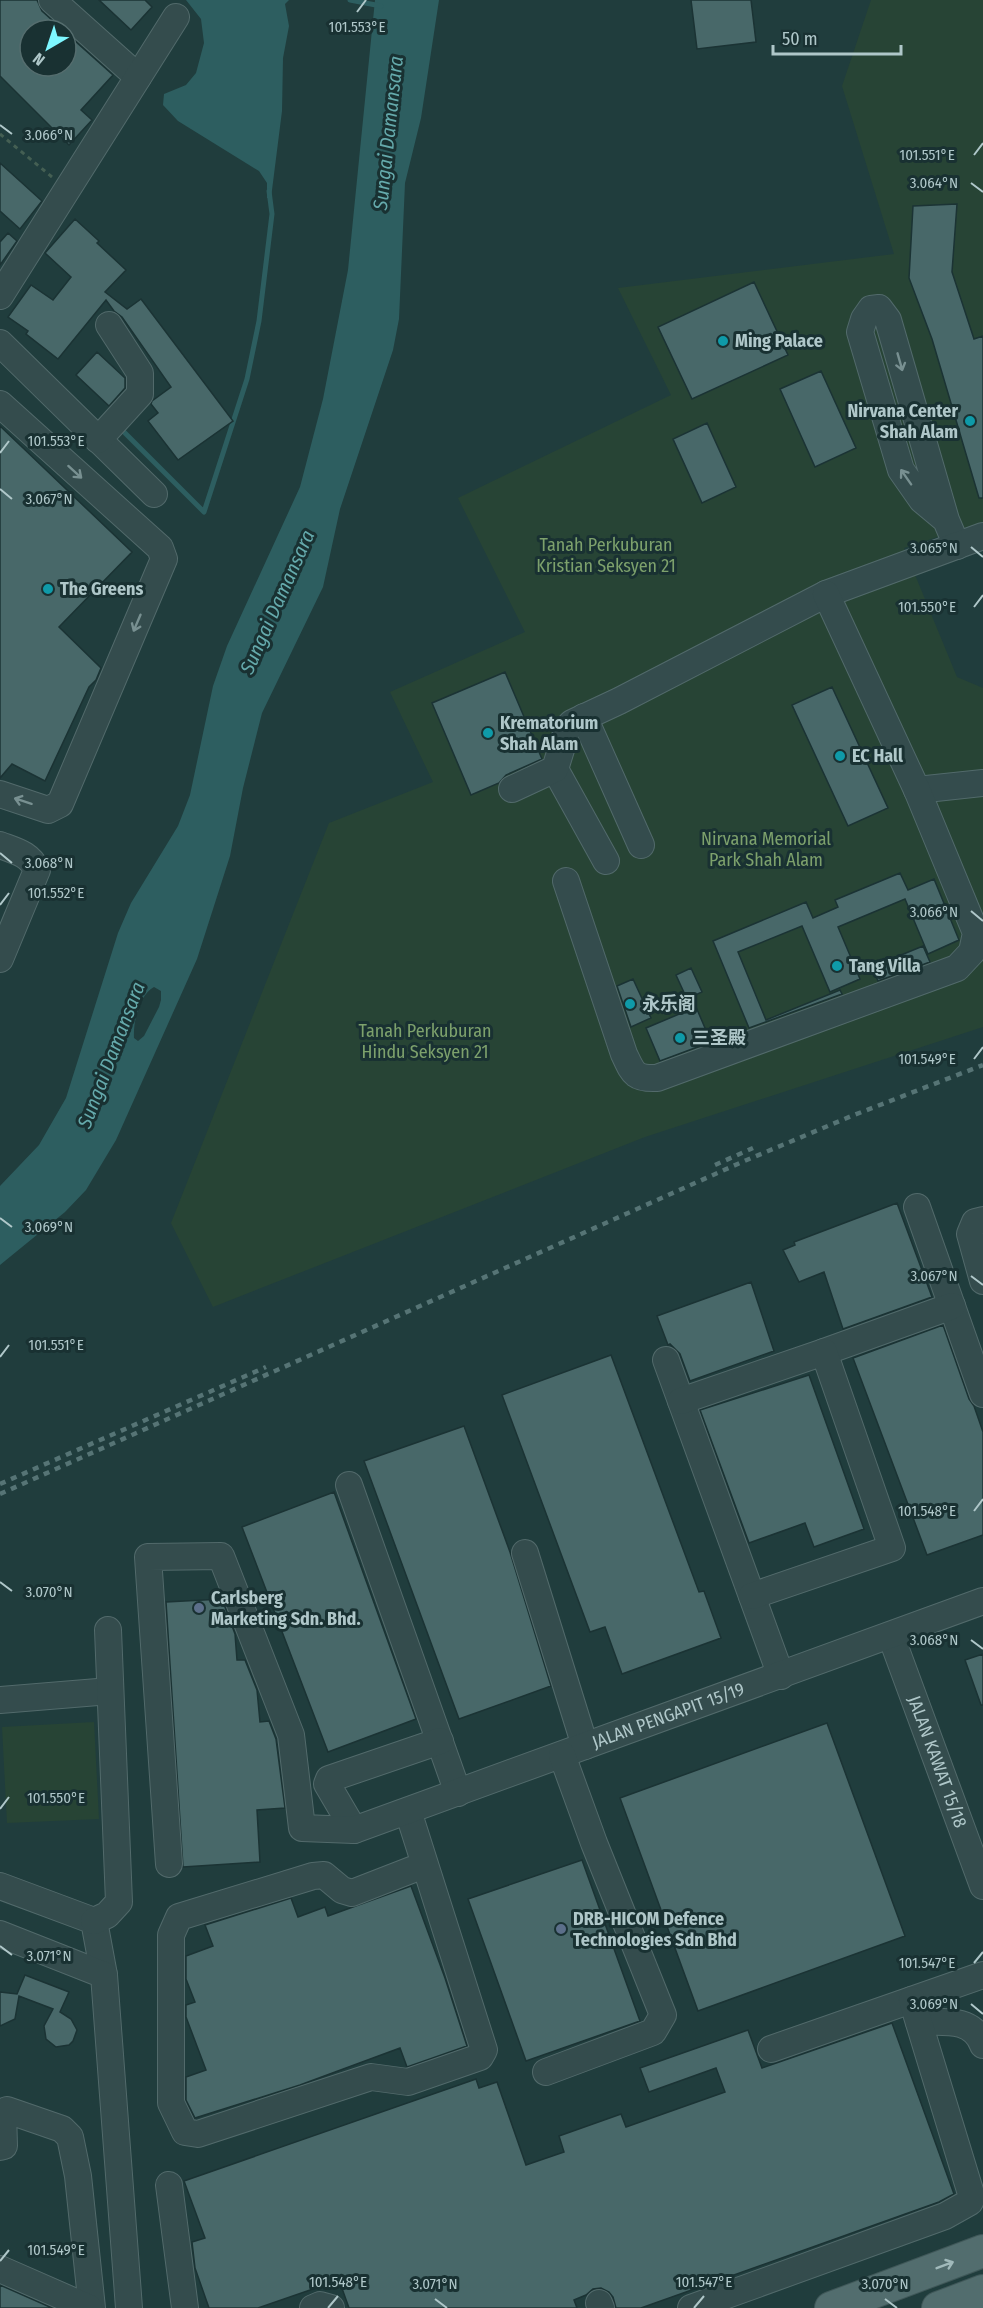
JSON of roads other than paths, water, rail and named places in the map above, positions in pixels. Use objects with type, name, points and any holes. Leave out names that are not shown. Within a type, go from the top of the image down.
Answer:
[{"type":"main road","points":[[831,2308],[983,2251]]},
{"type":"main road","points":[[938,2308],[979,2294]]},
{"type":"street","points":[[52,0],[138,77]]},
{"type":"street","points":[[0,296],[176,17]]},
{"type":"street","points":[[946,520],[922,500],[901,470],[860,332],[864,319],[871,309],[879,308],[888,321],[946,520],[957,546]]},
{"type":"street","points":[[98,440],[140,394],[140,373],[109,325]]},
{"type":"street","points":[[0,343],[154,494]]},
{"type":"street","points":[[0,404],[160,548],[164,559],[60,804],[48,810],[0,794]]},
{"type":"street","points":[[606,861],[555,769],[568,727],[826,594],[983,536]]},
{"type":"street","points":[[566,881],[624,1054],[633,1072],[643,1079],[657,1078],[957,968],[972,952],[976,933],[917,790],[826,594]]},
{"type":"street","points":[[584,717],[641,845]]},
{"type":"street","points":[[512,789],[555,769]]},
{"type":"street","points":[[917,790],[983,783]]},
{"type":"street","points":[[0,846],[25,854],[33,861],[37,870],[0,959]]},
{"type":"street","points":[[917,1207],[983,1394]]},
{"type":"street","points":[[983,1220],[975,1222],[970,1234],[983,1281]]},
{"type":"street","points":[[681,1401],[952,1306]]},
{"type":"street","points":[[752,1596],[892,1548],[824,1352]]},
{"type":"street","points":[[666,1360],[781,1676]]},
{"type":"street","points":[[349,1485],[458,1793]]},
{"type":"street","points":[[525,1553],[574,1751],[594,1843],[663,2015],[652,2032],[546,2073]]},
{"type":"street","points":[[169,1864],[148,1557],[221,1556],[291,1735],[302,1828],[354,1830]]},
{"type":"street","name":"JALAN PENGAPIT 15/19","points":[[354,1830],[983,1601]]},
{"type":"street","points":[[0,1886],[94,1921],[107,1915],[119,1902],[108,1630]]},
{"type":"street","name":"JALAN KAWAT 15/18","points":[[891,1636],[983,1886]]},
{"type":"street","points":[[0,1700],[110,1691]]},
{"type":"street","points":[[354,1830],[327,1784],[329,1779],[440,1741]]},
{"type":"street","points":[[408,1811],[484,2050],[480,2057],[408,2082],[371,2077],[198,2134],[185,2132],[171,2103],[171,1935],[179,1917],[312,1876],[324,1875],[342,1890],[352,1893],[424,1865]]},
{"type":"street","points":[[94,1921],[104,1975],[129,2308]]},
{"type":"street","points":[[0,1934],[104,1975]]},
{"type":"street","points":[[771,2049],[916,2011],[983,1975]]},
{"type":"street","points":[[916,2011],[964,2024],[980,2036],[983,2045]]},
{"type":"street","points":[[691,2308],[967,2206],[976,2187],[916,2011]]},
{"type":"street","points":[[0,2147],[4,2146],[3,2112],[7,2110],[62,2129],[70,2137],[78,2176],[91,2308],[0,2269]]},
{"type":"street","points":[[169,2185],[185,2308]]},
{"type":"street","points":[[313,2308],[321,2305],[331,2308]]},
{"type":"water","points":[[186,0],[289,0],[285,4],[289,26],[283,58],[282,111],[271,198],[267,198],[267,183],[259,171],[178,121],[163,105],[164,94],[186,85],[196,73],[204,43],[201,19]]},
{"type":"water","name":"Sungai Damansara","points":[[375,0],[439,0],[421,118],[405,183],[399,319],[393,350],[340,509],[323,587],[262,713],[243,788],[230,856],[197,959],[116,1140],[86,1190],[65,1212],[0,1265],[0,1186],[39,1145],[66,1098],[118,933],[131,903],[178,826],[190,795],[213,686],[227,646],[300,487],[323,399],[348,270]],"holes":[[[154,987],[161,991],[159,1007],[144,1036],[138,1041],[134,1038],[134,1032],[141,1002]]]},
{"type":"waterway","points":[[350,0],[381,6]]},
{"type":"waterway","points":[[122,430],[204,512],[247,379],[259,321],[272,214],[269,191]]},
{"type":"railway","points":[[0,1494],[742,1162],[983,1065]]},
{"type":"railway","points":[[715,1165],[753,1148]]},
{"type":"railway","points":[[0,1484],[266,1367]]},
{"type":"place","name":"Ming Palace","points":[[723,341]]},
{"type":"place","name":"Nirvana Center Shah Alam","points":[[970,421]]},
{"type":"place","name":"The Greens","points":[[48,589]]},
{"type":"place","name":"Krematorium Shah Alam","points":[[488,733]]},
{"type":"place","name":"EC Hall","points":[[840,756]]},
{"type":"place","name":"Tang Villa","points":[[837,966]]},
{"type":"place","name":"永乐阁","points":[[630,1004]]},
{"type":"place","name":"三圣殿","points":[[680,1038]]},
{"type":"place","name":"Carlsberg Marketing Sdn. Bhd.","points":[[199,1608]]},
{"type":"place","name":"DRB-HICOM Defence Technologies Sdn Bhd","points":[[561,1929]]},
{"type":"park label","name":"Tanah Perkuburan Kristian Seksyen 21","points":[[606,555]]},
{"type":"park label","name":"Nirvana Memorial Park Shah Alam","points":[[766,849]]},
{"type":"park label","name":"Tanah Perkuburan Hindu Seksyen 21","points":[[425,1041]]}]
